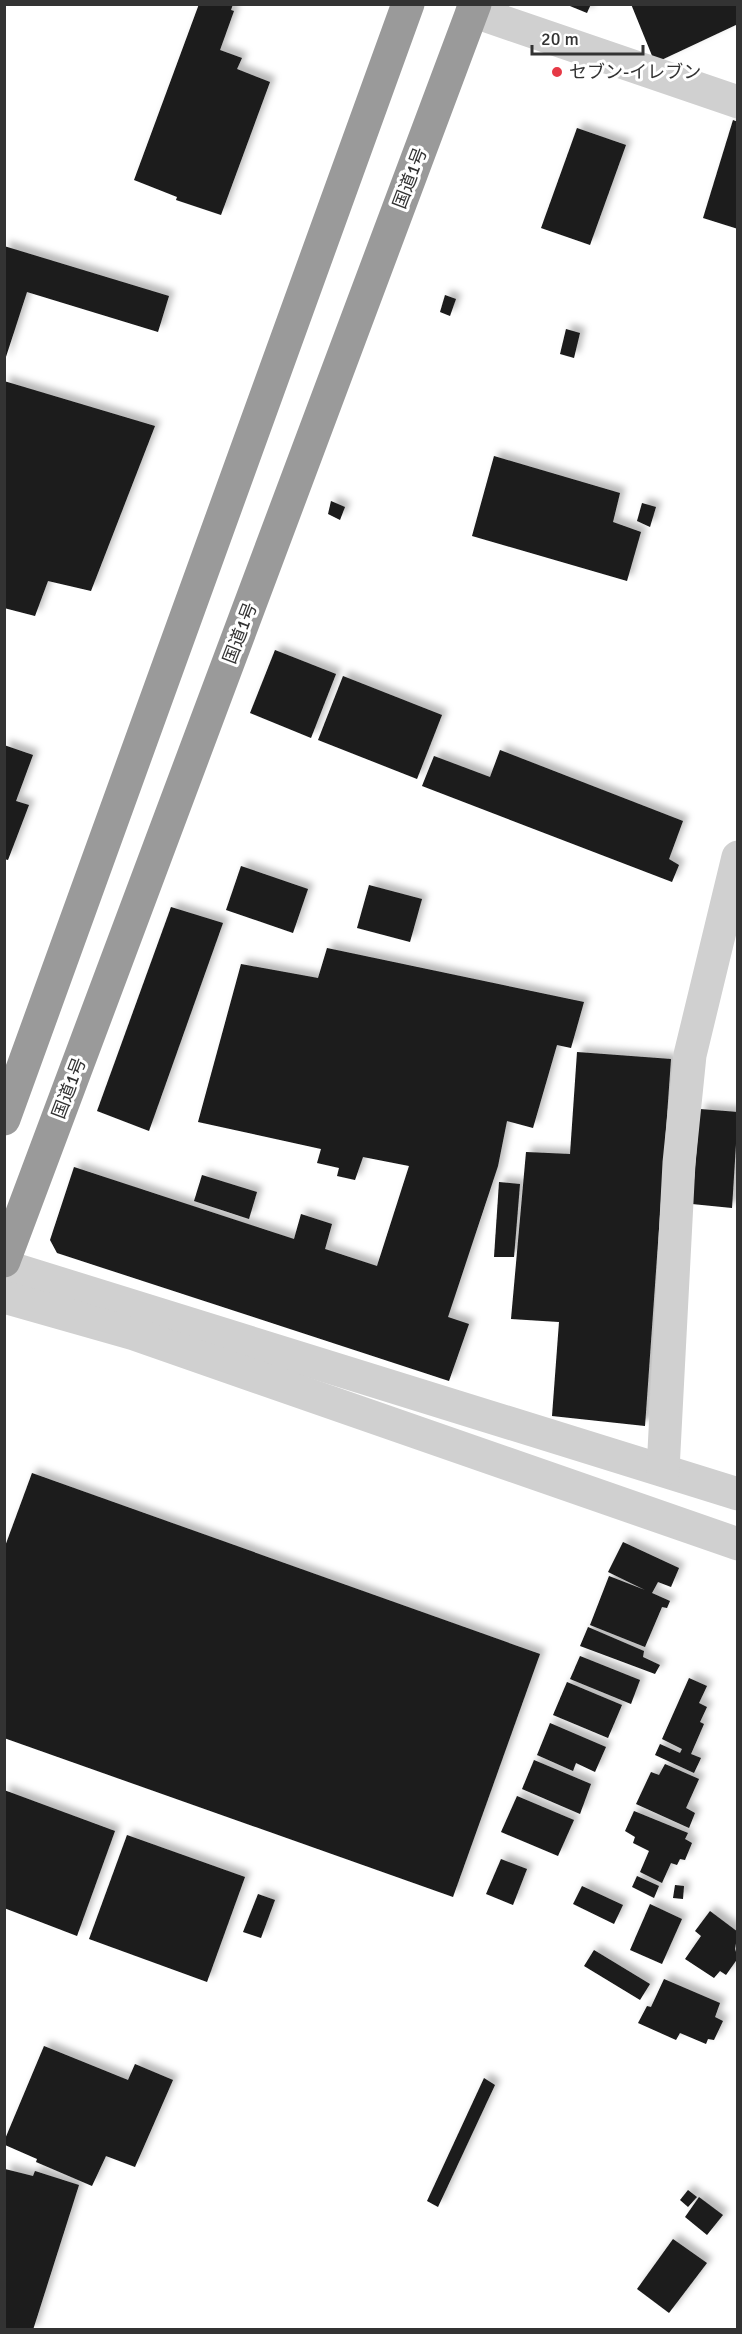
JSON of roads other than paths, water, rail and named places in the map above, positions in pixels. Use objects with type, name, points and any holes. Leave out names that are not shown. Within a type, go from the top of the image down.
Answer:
[{"type":"highway","points":[[4,1119],[408,4]]},
{"type":"highway","name":"国道1号","points":[[4,1261],[474,8]]},
{"type":"street","points":[[474,8],[738,102]]},
{"type":"street","points":[[663,1470],[679,1163],[690,1055],[738,857]]},
{"type":"street","points":[[4,1266],[738,1494]]},
{"type":"street","points":[[4,1297],[134,1334],[738,1544]]},
{"type":"place","name":"セブン-イレブン","points":[[557,72]]}]
